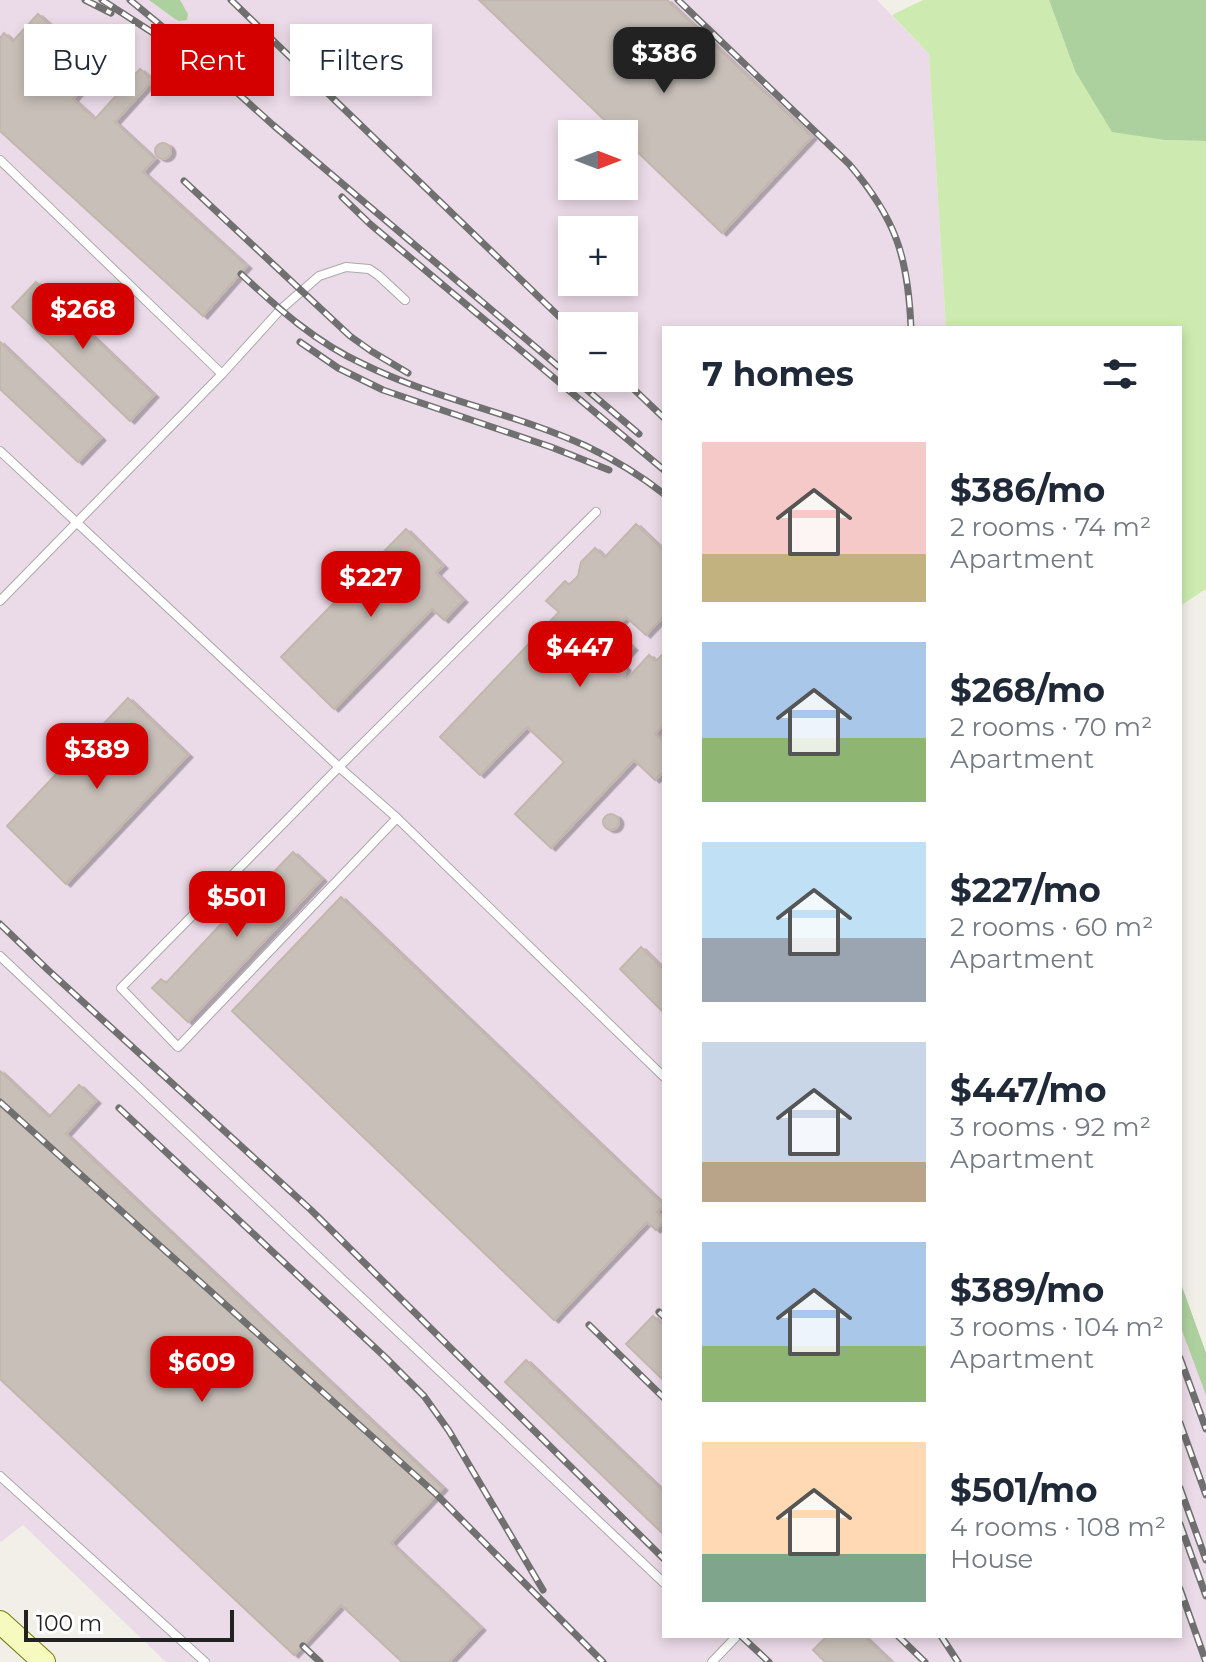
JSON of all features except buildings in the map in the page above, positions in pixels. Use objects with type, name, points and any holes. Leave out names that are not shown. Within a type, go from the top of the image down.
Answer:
[{"type":"main road","points":[[0,1622],[44,1662]]},
{"type":"lane","points":[[0,160],[222,374]]},
{"type":"lane","points":[[0,601],[222,374],[280,310],[312,281],[346,267],[369,269],[405,300]]},
{"type":"lane","points":[[0,451],[397,818],[662,1075]]},
{"type":"lane","points":[[397,818],[178,1047],[121,988],[596,512]]},
{"type":"lane","points":[[0,956],[662,1581]]},
{"type":"lane","points":[[0,1476],[205,1662]]},
{"type":"lane","points":[[722,1638],[729,1644]]},
{"type":"lane","points":[[712,1662],[735,1638]]},
{"type":"shaded area","points":[[0,0],[877,0],[929,54],[946,326],[662,326],[662,1638],[1182,1638],[1182,1287],[1206,1353],[1206,1662],[166,1662],[23,1525],[0,1541]]},
{"type":"green space","points":[[149,0],[180,0],[188,14],[187,20],[175,19]]},
{"type":"green space","points":[[923,0],[1049,0],[1075,71],[1165,140],[1206,141],[1206,589],[1182,605],[1182,326],[946,326],[929,54],[892,15]]},
{"type":"green space","points":[[1049,0],[1206,0],[1206,141],[1165,140],[1112,132],[1075,71]]},
{"type":"green space","points":[[1182,1287],[1206,1353],[1206,1395],[1182,1330]]},
{"type":"railway","points":[[85,0],[111,13]]},
{"type":"railway","points":[[102,0],[151,32]]},
{"type":"railway","points":[[130,0],[558,366]]},
{"type":"railway","points":[[231,0],[558,315]]},
{"type":"railway","points":[[678,0],[849,164],[865,184],[896,240],[907,280],[911,326]]},
{"type":"railway","points":[[184,181],[350,336],[408,373]]},
{"type":"railway","points":[[342,197],[370,224],[662,468]]},
{"type":"railway","points":[[241,274],[298,324],[346,355],[418,387],[559,434],[626,468],[662,493]]},
{"type":"railway","points":[[300,342],[338,368],[383,390],[609,470]]},
{"type":"railway","points":[[590,392],[639,434]]},
{"type":"railway","points":[[637,392],[662,416]]},
{"type":"railway","points":[[0,924],[311,1210],[662,1557]]},
{"type":"railway","points":[[0,1102],[436,1494],[603,1662]]},
{"type":"railway","points":[[119,1108],[424,1396],[449,1431],[543,1590]]},
{"type":"railway","points":[[659,1312],[662,1315]]},
{"type":"railway","points":[[589,1325],[662,1396]]},
{"type":"railway","points":[[1182,1363],[1206,1429]]},
{"type":"railway","points":[[1182,1429],[1206,1495]]},
{"type":"railway","points":[[1182,1494],[1206,1560]]},
{"type":"railway","points":[[1182,1530],[1206,1596]]},
{"type":"railway","points":[[1182,1595],[1206,1662]]},
{"type":"railway","points":[[743,1638],[769,1662]]},
{"type":"railway","points":[[900,1638],[925,1662]]},
{"type":"railway","points":[[942,1638],[958,1662]]},
{"type":"railway","points":[[303,1646],[320,1662]]}]
